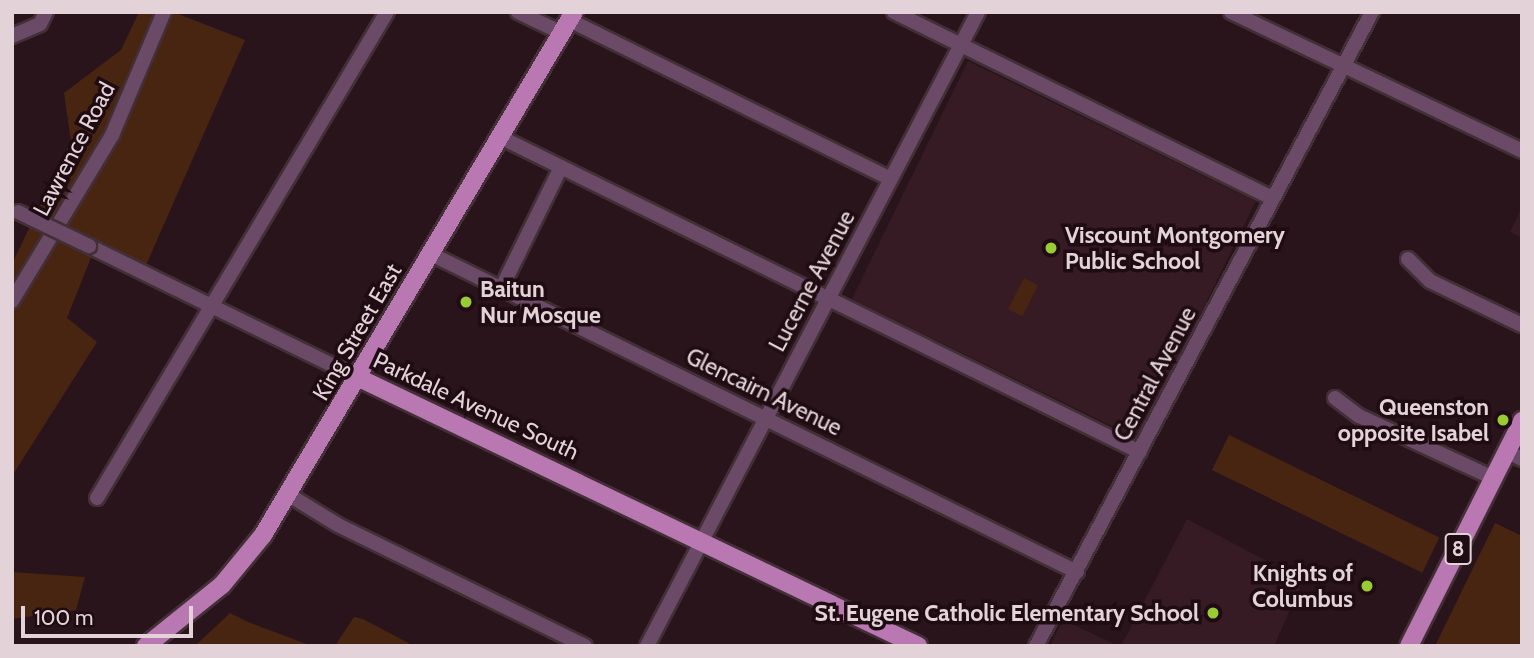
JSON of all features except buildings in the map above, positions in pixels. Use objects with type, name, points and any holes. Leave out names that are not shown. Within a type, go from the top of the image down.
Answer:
[{"type":"main road","name":"King Street East","points":[[146,646],[222,585],[289,495],[568,22]]},
{"type":"main road","name":"Parkdale Avenue South","points":[[359,378],[918,646]]},
{"type":"main road","name":"8","points":[[1409,646],[1493,478],[1514,455],[1522,421]]},
{"type":"street","points":[[12,36],[40,24],[46,12]]},
{"type":"street","name":"Lawrence Road","points":[[12,301],[112,135],[164,12]]},
{"type":"street","points":[[97,498],[387,12]]},
{"type":"street","points":[[519,12],[568,22],[891,178]]},
{"type":"street","points":[[894,12],[1272,198]]},
{"type":"street","name":"Lucerne Avenue","points":[[647,646],[978,12]]},
{"type":"street","points":[[1231,12],[1522,151]]},
{"type":"street","name":"Central Avenue","points":[[1036,646],[1372,12]]},
{"type":"street","points":[[500,137],[1140,452]]},
{"type":"street","points":[[502,289],[561,167]]},
{"type":"street","name":"Parkdale Avenue South","points":[[15,211],[359,378]]},
{"type":"street","name":"Glencairn Avenue","points":[[431,254],[1077,572]]},
{"type":"street","points":[[1408,260],[1430,281],[1522,325]]},
{"type":"street","points":[[1335,398],[1359,416],[1493,478]]},
{"type":"street","points":[[289,495],[338,525],[585,646]]},
{"type":"shaded area","points":[[139,12],[173,12],[245,40],[143,272],[94,250],[67,318],[97,342],[12,476],[12,264],[71,141],[64,93],[121,50]]},
{"type":"shaded area","name":"Viscount Montgomery Public School","points":[[968,61],[1256,201],[1139,439],[852,299]]},
{"type":"shaded area","points":[[1522,207],[1522,238],[1510,232]]},
{"type":"shaded area","points":[[1024,278],[1038,285],[1022,316],[1008,309]]},
{"type":"shaded area","points":[[1229,435],[1439,538],[1422,573],[1212,470]]},
{"type":"shaded area","name":"St. Eugene Catholic Elementary School","points":[[1187,519],[1303,580],[1274,646],[1121,646]]},
{"type":"shaded area","points":[[1495,523],[1522,536],[1522,646],[1435,646]]},
{"type":"shaded area","points":[[12,572],[85,577],[76,610],[12,619]]},
{"type":"shaded area","points":[[230,613],[248,622],[312,646],[195,646]]},
{"type":"shaded area","points":[[354,617],[363,619],[414,646],[335,646]]},
{"type":"shaded area","points":[[1063,620],[1119,646],[1050,646]]},
{"type":"place","name":"Viscount Montgomery Public School","points":[[1051,248]]},
{"type":"place","name":"Baitun Nur Mosque","points":[[466,302]]},
{"type":"place","name":"Queenston opposite Isabel","points":[[1503,420]]},
{"type":"place","name":"Knights of Columbus","points":[[1367,586]]},
{"type":"place","name":"St. Eugene Catholic Elementary School","points":[[1213,613]]}]
